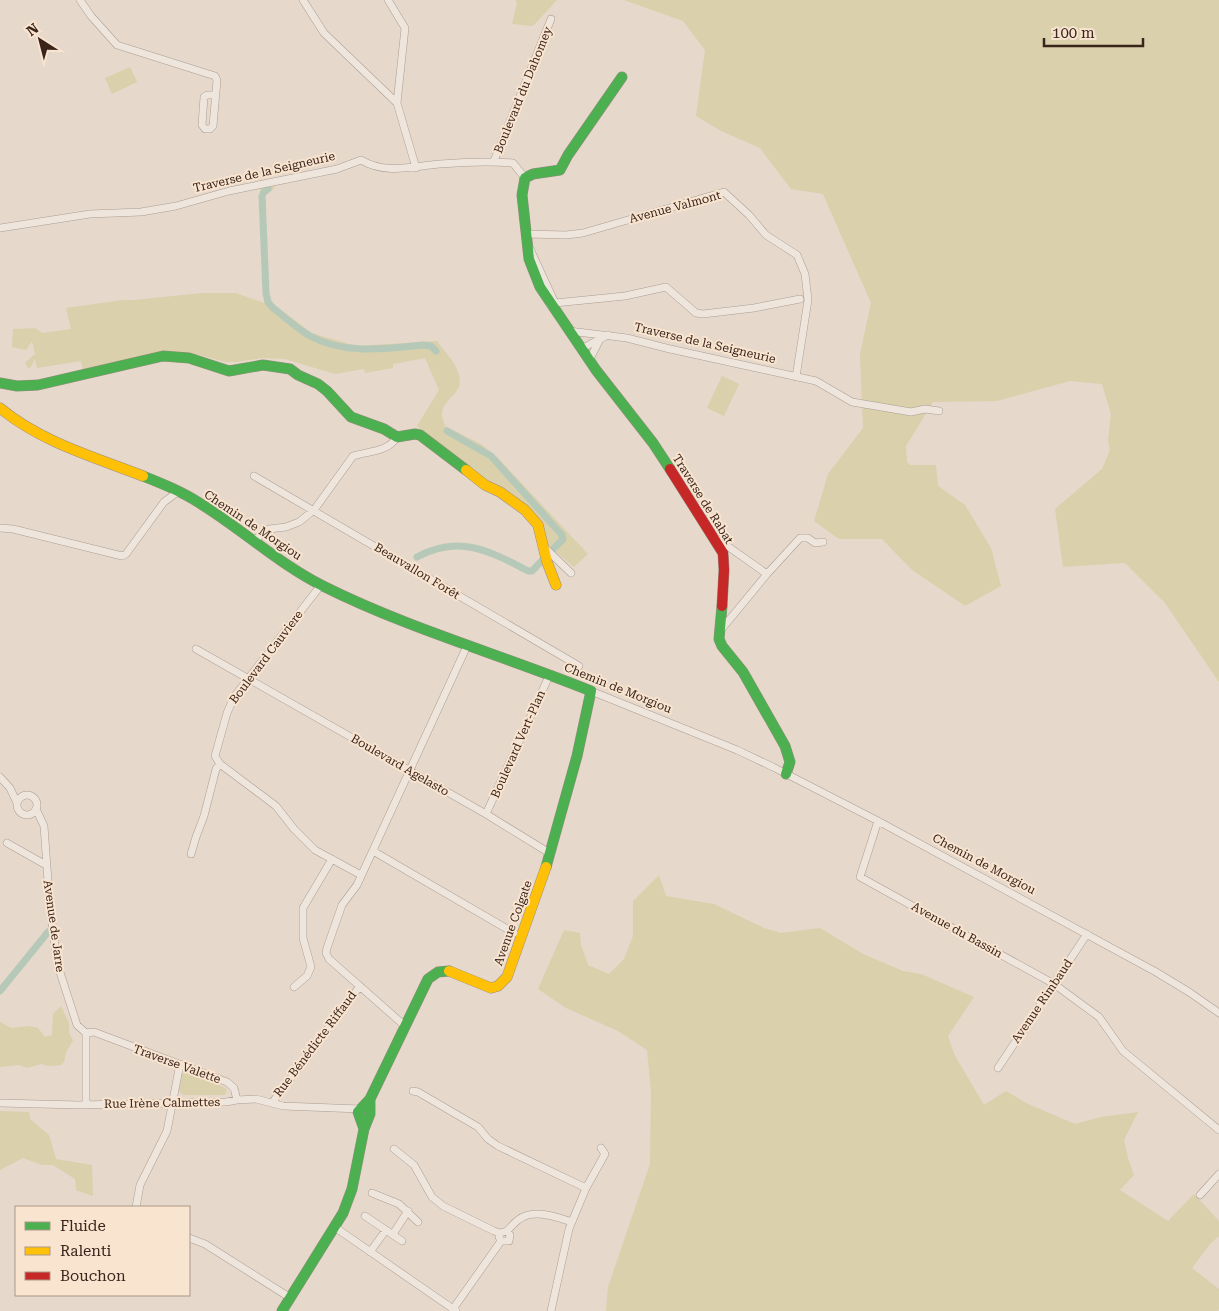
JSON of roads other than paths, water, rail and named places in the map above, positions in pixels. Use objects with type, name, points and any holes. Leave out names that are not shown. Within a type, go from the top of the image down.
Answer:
[{"type":"street","points":[[80,0],[116,45],[214,75],[217,80],[216,95]]},
{"type":"street","points":[[303,0],[324,33],[397,103]]},
{"type":"street","points":[[388,0],[405,28],[397,103],[416,168]]},
{"type":"street","name":"Boulevard du Dahomey","points":[[494,161],[551,20]]},
{"type":"street","points":[[600,339],[589,361],[540,286],[529,259],[522,195],[525,178],[535,173],[554,173],[560,170],[568,155],[622,77]]},
{"type":"street","name":"Traverse de la Seigneurie","points":[[0,228],[90,214],[141,212],[176,206],[228,191],[336,169],[361,160],[366,163],[397,170],[447,163],[494,161],[513,163],[525,178]]},
{"type":"street","name":"Avenue Valmont","points":[[528,239],[583,233],[724,192],[749,215],[766,235],[797,255],[805,274],[807,288],[804,300],[796,377]]},
{"type":"street","points":[[553,304],[625,296],[666,287],[696,313],[703,314],[804,300]]},
{"type":"street","name":"Traverse de la Seigneurie","points":[[569,331],[626,338],[816,381],[852,402],[911,412],[925,409],[939,411]]},
{"type":"street","points":[[581,349],[608,335]]},
{"type":"street","points":[[0,382],[16,386],[38,384],[163,356],[189,358],[230,371],[263,365],[290,369],[327,391],[346,414],[398,437],[420,435],[485,485],[500,492],[524,510],[538,525],[556,585]]},
{"type":"street","name":"Traverse de Rabat","points":[[589,361],[652,443],[723,553],[723,597],[719,639],[722,646],[743,672],[785,746],[790,762],[786,774]]},
{"type":"street","name":"Chemin de Morgiou","points":[[0,408],[19,423],[38,434],[178,491],[216,513],[253,541],[321,585],[392,618],[550,674],[737,750],[786,774],[878,821],[1156,972],[1219,1013]]},
{"type":"street","points":[[253,541],[269,529],[286,527],[299,522],[314,510],[353,456],[385,449],[394,443],[398,437]]},
{"type":"street","name":"Beauvallon Forêt","points":[[254,476],[579,666]]},
{"type":"street","points":[[0,528],[122,556],[126,554],[164,502],[178,491]]},
{"type":"street","points":[[713,536],[767,574]]},
{"type":"street","points":[[720,632],[767,574],[800,538],[808,538],[815,543],[823,542]]},
{"type":"street","points":[[543,546],[571,573]]},
{"type":"street","name":"Boulevard Cauviere","points":[[191,854],[219,763],[216,759],[216,752],[229,707],[248,678],[321,585]]},
{"type":"street","points":[[405,1026],[329,959],[326,954],[342,905],[357,884],[467,646]]},
{"type":"street","name":"Boulevard Agelasto","points":[[196,649],[486,814],[552,854]]},
{"type":"street","name":"Boulevard Vert-Plan","points":[[486,814],[550,674]]},
{"type":"street","name":"Avenue Colgate","points":[[282,1311],[289,1297],[336,1228],[344,1213],[352,1190],[363,1115],[428,979],[436,972],[443,970],[491,988],[502,983],[507,977],[552,854],[577,756],[591,691]]},
{"type":"street","points":[[219,763],[276,806],[294,829],[315,850],[361,875]]},
{"type":"street","points":[[0,777],[10,788],[20,813],[28,816],[34,812],[36,802],[34,799],[10,788]]},
{"type":"street","points":[[17,804],[20,798],[26,796]]},
{"type":"street","name":"Avenue de Jarre","points":[[34,812],[44,826],[46,865],[58,966],[77,1025],[86,1033]]},
{"type":"street","name":"Avenue du Bassin","points":[[878,821],[860,877],[1054,984],[1099,1017],[1123,1051],[1219,1130]]},
{"type":"street","points":[[7,843],[46,865]]},
{"type":"street","points":[[373,850],[514,933]]},
{"type":"street","points":[[294,987],[307,976],[311,967],[303,938],[303,908],[332,859]]},
{"type":"street","name":"Avenue Rimbaud","points":[[998,1068],[1087,934]]},
{"type":"street","name":"Rue Bénédicte Riffaud","points":[[272,1103],[360,986]]},
{"type":"street","name":"Traverse Valette","points":[[86,1033],[94,1032],[227,1082],[234,1088],[237,1100]]},
{"type":"street","points":[[0,1103],[86,1104],[86,1033]]},
{"type":"street","points":[[136,1206],[140,1185],[168,1131],[180,1064]]},
{"type":"street","points":[[413,1091],[418,1092],[478,1128],[498,1146],[586,1188]]},
{"type":"street","points":[[237,1100],[256,1099],[283,1106],[348,1110],[363,1115]]},
{"type":"street","name":"Rue Irène Calmettes","points":[[86,1104],[226,1102],[237,1100]]},
{"type":"street","points":[[551,1311],[572,1222],[586,1188],[605,1154],[601,1148]]},
{"type":"street","points":[[394,1149],[414,1165],[432,1197],[443,1206],[504,1232]]},
{"type":"street","points":[[1200,1195],[1219,1174]]},
{"type":"street","points":[[372,1193],[399,1204],[418,1222]]},
{"type":"street","points":[[370,1252],[408,1211]]},
{"type":"street","points":[[336,1228],[454,1310],[501,1241],[499,1237],[518,1219],[531,1214],[545,1214],[572,1222]]},
{"type":"street","points":[[366,1216],[402,1241]]},
{"type":"street","points":[[190,1238],[205,1244],[289,1297]]},
{"type":"waterway","points":[[268,189],[262,196],[266,293],[268,302],[273,308],[310,336],[337,346],[380,349],[423,345],[431,346],[436,351]]},
{"type":"waterway","points":[[417,557],[432,550],[461,546],[487,552],[528,571],[532,571],[563,539],[562,535],[491,456],[447,431]]},
{"type":"waterway","points":[[0,991],[48,932]]}]
